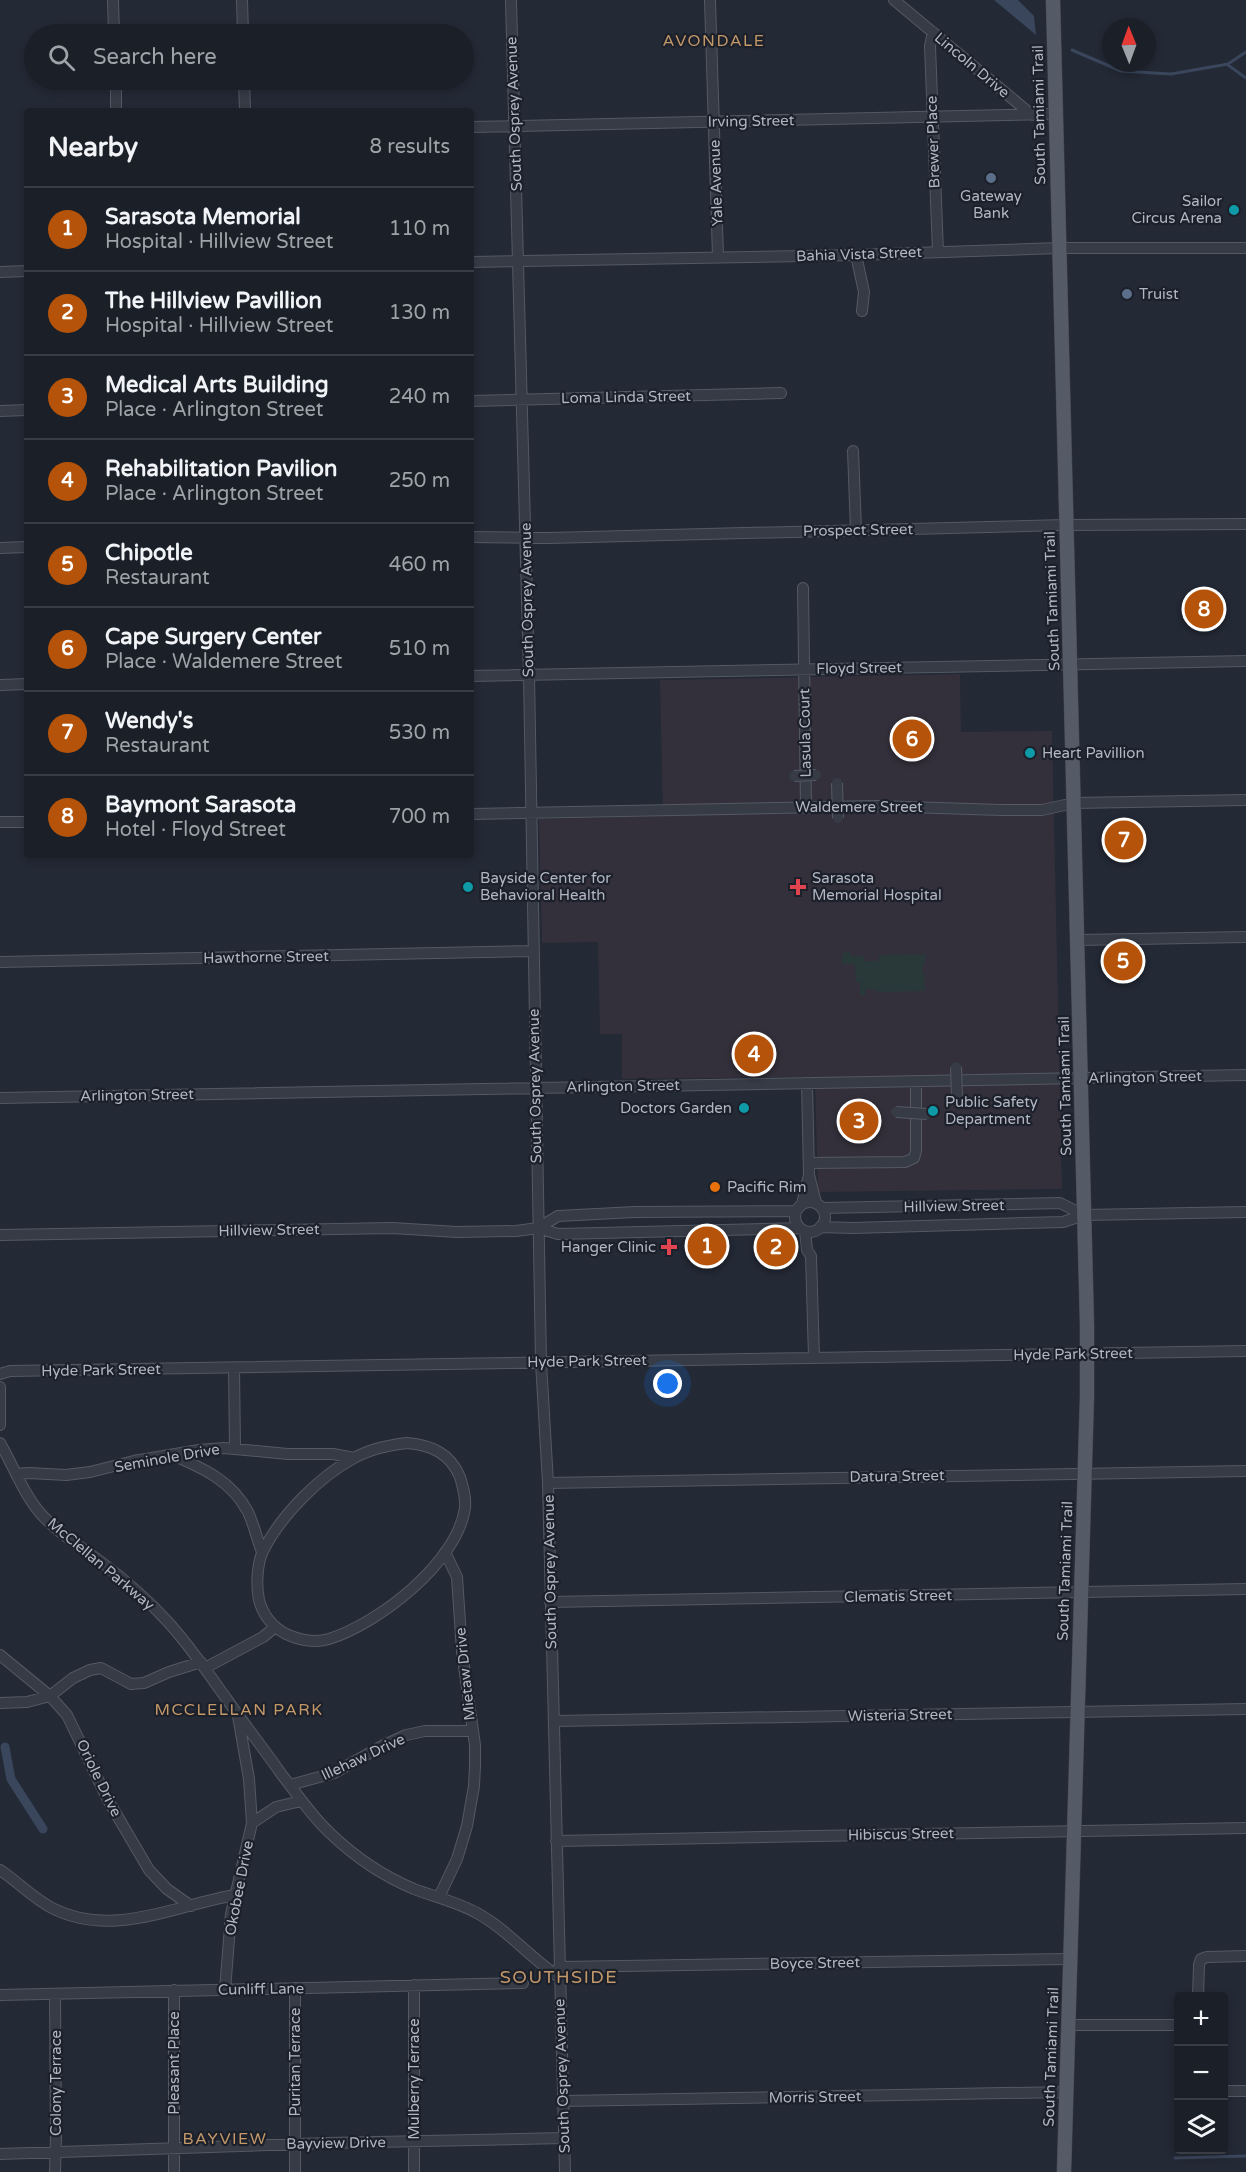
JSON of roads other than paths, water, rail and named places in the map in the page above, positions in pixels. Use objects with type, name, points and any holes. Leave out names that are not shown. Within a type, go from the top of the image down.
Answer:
[{"type":"main road","name":"South Tamiami Trail","points":[[1053,0],[1088,1354],[1064,2172]]},
{"type":"street","points":[[113,0],[114,24]]},
{"type":"street","points":[[242,0],[243,24]]},
{"type":"street","name":"South Osprey Avenue","points":[[511,0],[529,675],[532,951],[541,1362],[548,1483],[565,2172]]},
{"type":"street","name":"Yale Avenue","points":[[711,0],[718,257]]},
{"type":"street","name":"Lincoln Drive","points":[[894,0],[1032,115]]},
{"type":"street","name":"Brewer Place","points":[[933,32],[930,46],[938,252]]},
{"type":"street","points":[[116,90],[116,108]]},
{"type":"street","points":[[244,90],[245,108]]},
{"type":"street","points":[[1032,115],[1055,114]]},
{"type":"street","name":"Irving Street","points":[[474,127],[1032,115]]},
{"type":"street","name":"Bahia Vista Street","points":[[474,262],[856,255],[1059,248],[1246,248]]},
{"type":"street","points":[[856,255],[864,292],[862,311]]},
{"type":"street","points":[[0,272],[24,272]]},
{"type":"street","name":"Loma Linda Street","points":[[474,400],[781,393]]},
{"type":"street","points":[[0,411],[24,410]]},
{"type":"street","points":[[853,451],[856,530]]},
{"type":"street","name":"Prospect Street","points":[[474,537],[1066,525],[1246,524]]},
{"type":"street","points":[[0,548],[24,548]]},
{"type":"street","name":"Lasula Court","points":[[802,588],[806,807]]},
{"type":"street","name":"Floyd Street","points":[[474,676],[1246,661]]},
{"type":"street","points":[[0,685],[24,684]]},
{"type":"street","points":[[794,776],[816,775]]},
{"type":"street","points":[[837,783],[837,818]]},
{"type":"street","name":"Waldemere Street","points":[[474,814],[882,806],[1000,810],[1049,809],[1074,803],[1246,800]]},
{"type":"street","points":[[0,822],[24,822]]},
{"type":"street","points":[[1078,940],[1246,937]]},
{"type":"street","name":"Hawthorne Street","points":[[0,962],[532,951]]},
{"type":"street","points":[[956,1067],[957,1096]]},
{"type":"street","name":"Arlington Street","points":[[0,1098],[1246,1075]]},
{"type":"street","points":[[809,1169],[910,1161],[916,1155],[916,1081]]},
{"type":"street","points":[[807,1083],[809,1169],[819,1206],[825,1218],[810,1229]]},
{"type":"street","points":[[896,1112],[927,1114]]},
{"type":"street","points":[[809,1169],[795,1217],[810,1229],[814,1250],[811,1256],[814,1357]]},
{"type":"street","points":[[799,1208],[810,1202],[819,1206]]},
{"type":"street","name":"Hillview Street","points":[[819,1206],[1060,1203],[1084,1215]]},
{"type":"street","name":"Hillview Street","points":[[0,1235],[392,1228],[469,1232],[516,1231],[538,1228],[558,1216],[799,1208]]},
{"type":"street","name":"Hillview Street","points":[[538,1228],[558,1234],[874,1228],[1063,1222],[1084,1215],[1246,1212]]},
{"type":"street","name":"Hyde Park Street","points":[[0,1374],[10,1371],[1246,1351]]},
{"type":"street","points":[[234,1368],[235,1449]]},
{"type":"street","points":[[0,1387],[0,1425]]},
{"type":"street","name":"McClellan Parkway","points":[[0,1443],[32,1502],[49,1522],[145,1599],[181,1636],[301,1801],[330,1834],[365,1863],[400,1883],[464,1907],[488,1920],[540,1965],[559,1972]]},
{"type":"street","points":[[406,1443],[437,1450],[447,1456],[457,1470],[465,1497],[461,1521],[445,1552],[405,1595],[375,1617],[326,1640],[307,1641],[292,1637],[274,1628],[263,1612],[258,1595],[258,1574],[262,1552],[306,1495],[354,1458],[375,1449],[406,1443]]},
{"type":"street","name":"Seminole Drive","points":[[16,1474],[66,1475],[90,1472],[134,1461],[198,1450],[235,1449],[288,1454],[333,1454],[354,1458]]},
{"type":"street","points":[[172,1455],[213,1474],[234,1492],[247,1510],[262,1552]]},
{"type":"street","name":"Datura Street","points":[[548,1483],[1246,1470]]},
{"type":"street","name":"Mietaw Drive","points":[[439,1897],[457,1859],[469,1817],[475,1766],[462,1652],[457,1577],[445,1552]]},
{"type":"street","name":"Clematis Street","points":[[550,1602],[1246,1589]]},
{"type":"street","points":[[0,1702],[27,1702],[50,1696],[73,1678],[90,1670],[101,1668],[131,1684],[144,1683],[169,1672],[203,1665],[263,1637],[274,1628]]},
{"type":"street","name":"Oriole Drive","points":[[0,1655],[50,1696],[71,1720],[108,1800],[149,1870],[167,1889],[191,1906]]},
{"type":"street","name":"Wisteria Street","points":[[554,1721],[1246,1709]]},
{"type":"street","name":"Okobee Drive","points":[[225,1989],[231,1914],[252,1822],[249,1779],[238,1713]]},
{"type":"street","name":"Illehaw Drive","points":[[291,1785],[334,1773],[406,1735],[425,1731],[472,1731]]},
{"type":"street","name":"Okobee Drive","points":[[252,1822],[276,1807],[301,1801]]},
{"type":"street","name":"Hibiscus Street","points":[[556,1841],[1246,1828]]},
{"type":"street","points":[[0,1870],[51,1908],[80,1917],[104,1920],[135,1919],[159,1915],[235,1895]]},
{"type":"street","points":[[1198,1992],[1201,1959],[1246,1956]]},
{"type":"street","name":"Boyce Street","points":[[559,1972],[1070,1959]]},
{"type":"street","name":"Cunliff Lane","points":[[0,1995],[523,1983]]},
{"type":"street","name":"Mulberry Terrace","points":[[414,1985],[414,2172]]},
{"type":"street","name":"Puritan Terrace","points":[[295,1988],[295,2172]]},
{"type":"street","name":"Pleasant Place","points":[[174,1990],[174,2172]]},
{"type":"street","name":"Colony Terrace","points":[[55,1994],[55,2172]]},
{"type":"street","points":[[1068,2025],[1174,2025]]},
{"type":"street","points":[[1228,2091],[1246,2091]]},
{"type":"street","name":"Morris Street","points":[[563,2101],[1066,2092]]},
{"type":"street","name":"Bayview Drive","points":[[0,2154],[564,2138]]},
{"type":"water","points":[[994,0],[1018,0],[1034,16],[1036,35]]},
{"type":"waterway","points":[[1072,50],[1121,71],[1171,74],[1228,64],[1246,52]]},
{"type":"waterway","points":[[1228,65],[1246,78]]},
{"type":"waterway","points":[[5,1747],[11,1779],[43,1829]]},
{"type":"waterway","points":[[1175,2158],[1246,2156]]},
{"type":"place","name":"Gateway Bank","points":[[991,178]]},
{"type":"place","name":"Sailor Circus Arena","points":[[1234,210]]},
{"type":"place","name":"Truist","points":[[1127,294]]},
{"type":"place","name":"Baymont Sarasota","points":[[1204,609]]},
{"type":"place","name":"Cape Surgery Center","points":[[912,739]]},
{"type":"place","name":"Heart Pavillion","points":[[1030,753]]},
{"type":"place","name":"Wendy's","points":[[1124,840]]},
{"type":"place","name":"Bayside Center for Behavioral Health","points":[[468,887]]},
{"type":"place","name":"Sarasota Memorial Hospital","points":[[798,887]]},
{"type":"place","name":"Chipotle","points":[[1123,961]]},
{"type":"place","name":"Rehabilitation Pavilion","points":[[754,1054]]},
{"type":"place","name":"Doctors Garden","points":[[744,1108]]},
{"type":"place","name":"Public Safety Department","points":[[933,1111]]},
{"type":"place","name":"Medical Arts Building","points":[[859,1121]]},
{"type":"place","name":"Pacific Rim","points":[[715,1187]]},
{"type":"place","name":"Sarasota Memorial","points":[[707,1246]]},
{"type":"place","name":"Hanger Clinic","points":[[669,1247]]},
{"type":"place","name":"The Hillview Pavillion","points":[[776,1247]]},
{"type":"district","name":"AVONDALE","points":[[714,41]]},
{"type":"district","name":"MCCLELLAN PARK","points":[[239,1710]]},
{"type":"district","name":"SOUTHSIDE","points":[[559,1977]]},
{"type":"district","name":"BAYVIEW","points":[[225,2139]]}]
